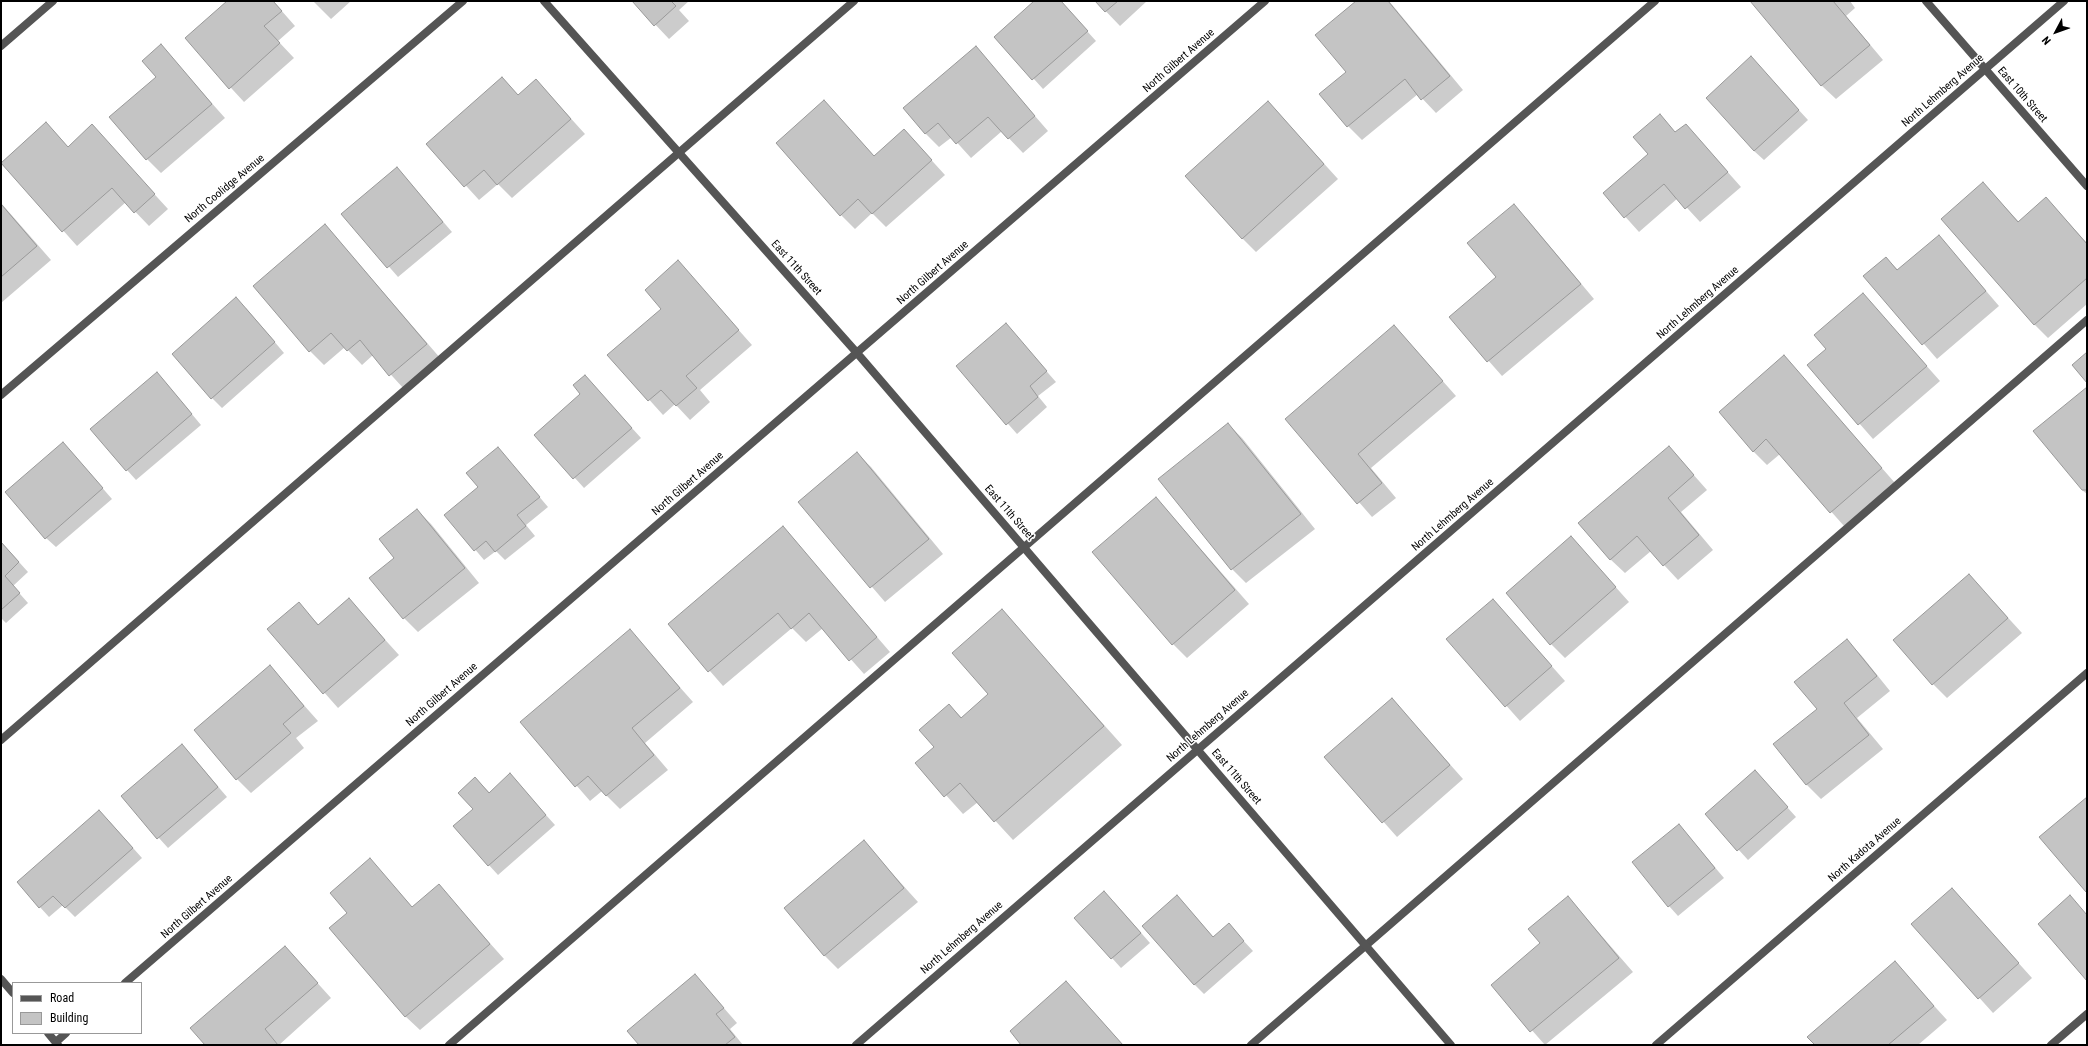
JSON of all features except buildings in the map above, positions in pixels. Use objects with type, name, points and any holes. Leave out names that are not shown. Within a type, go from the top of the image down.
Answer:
[{"type":"street","points":[[1,46],[53,1]]},
{"type":"street","name":"North Coolidge Avenue","points":[[1,394],[463,1]]},
{"type":"street","name":"East 11th Street","points":[[544,1],[857,353],[1451,1045]]},
{"type":"street","points":[[1,740],[854,1]]},
{"type":"street","name":"North Gilbert Avenue","points":[[126,982],[1265,1]]},
{"type":"street","points":[[449,1045],[1656,1]]},
{"type":"street","name":"East 10th Street","points":[[1926,1],[2087,186]]},
{"type":"street","name":"North Lehmberg Avenue","points":[[856,1045],[1986,70],[2064,1]]},
{"type":"street","points":[[1251,1045],[2087,320]]},
{"type":"street","name":"North Kadota Avenue","points":[[1656,1045],[2087,672]]},
{"type":"street","points":[[1,979],[12,992]]},
{"type":"street","points":[[2051,1045],[2087,1014]]},
{"type":"street","points":[[49,1034],[57,1044],[65,1034]]}]
